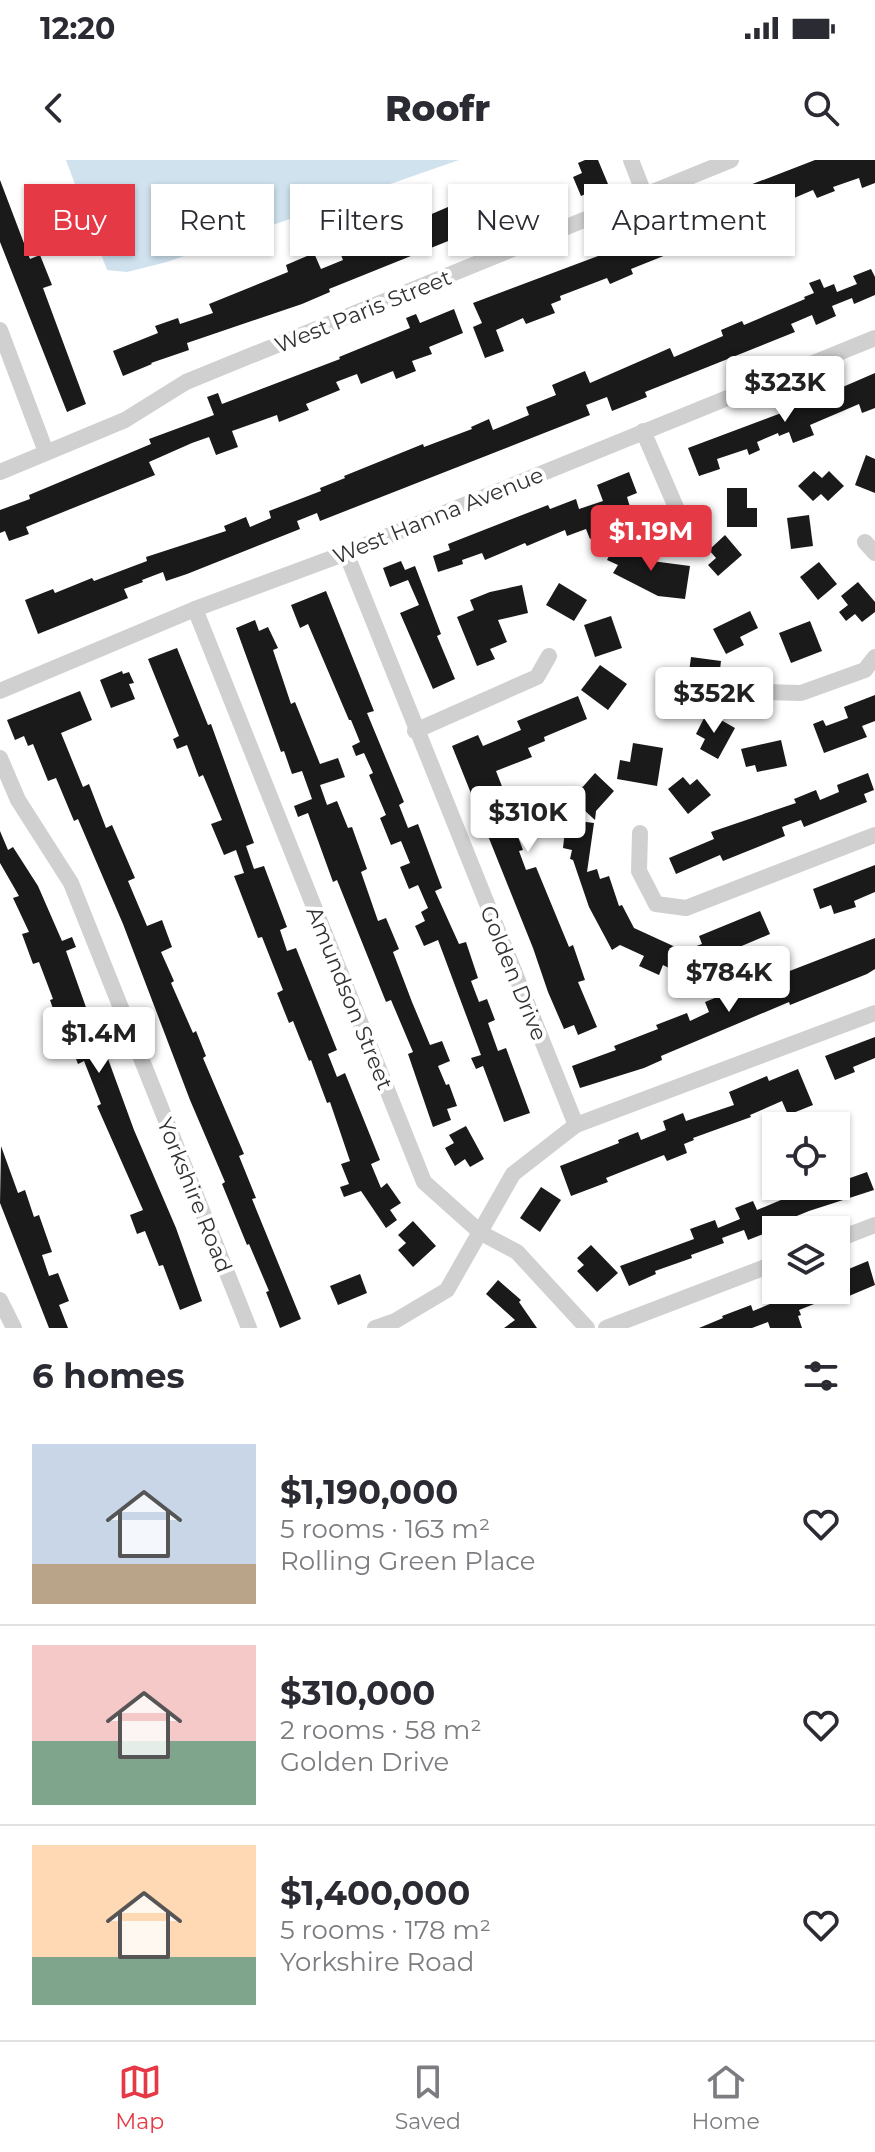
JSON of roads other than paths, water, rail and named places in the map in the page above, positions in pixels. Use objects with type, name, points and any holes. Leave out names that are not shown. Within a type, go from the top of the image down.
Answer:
[{"type":"street","points":[[631,160],[640,184]]},
{"type":"street","name":"West Paris Street","points":[[674,184],[731,160]]},
{"type":"street","name":"West Paris Street","points":[[0,472],[125,420],[186,382],[584,221]]},
{"type":"street","points":[[0,330],[46,452]]},
{"type":"street","name":"West Hanna Avenue","points":[[0,691],[195,609],[346,553],[875,338]]},
{"type":"street","points":[[643,431],[678,512]]},
{"type":"street","name":"Golden Drive","points":[[346,553],[576,1125]]},
{"type":"street","name":"Amundson Street","points":[[195,609],[424,1182],[481,1233],[517,1252],[587,1328]]},
{"type":"street","points":[[415,731],[537,677],[549,656]]},
{"type":"street","points":[[764,692],[801,693],[865,670],[875,657]]},
{"type":"street","name":"Yorkshire Road","points":[[0,758],[18,800],[71,883],[249,1328]]},
{"type":"street","points":[[640,833],[639,871],[656,904],[686,908],[875,835]]},
{"type":"street","points":[[375,1328],[397,1324],[447,1290],[513,1174],[576,1125],[875,1013]]},
{"type":"street","points":[[850,1235],[875,1225]]},
{"type":"street","points":[[606,1328],[762,1268]]},
{"type":"street","points":[[0,1300],[14,1328]]},
{"type":"water","points":[[66,160],[459,160],[390,184],[290,184],[290,219],[274,225],[274,184],[151,184],[151,256],[184,256],[127,272],[107,270],[102,256],[135,256],[135,184],[75,184]]}]
